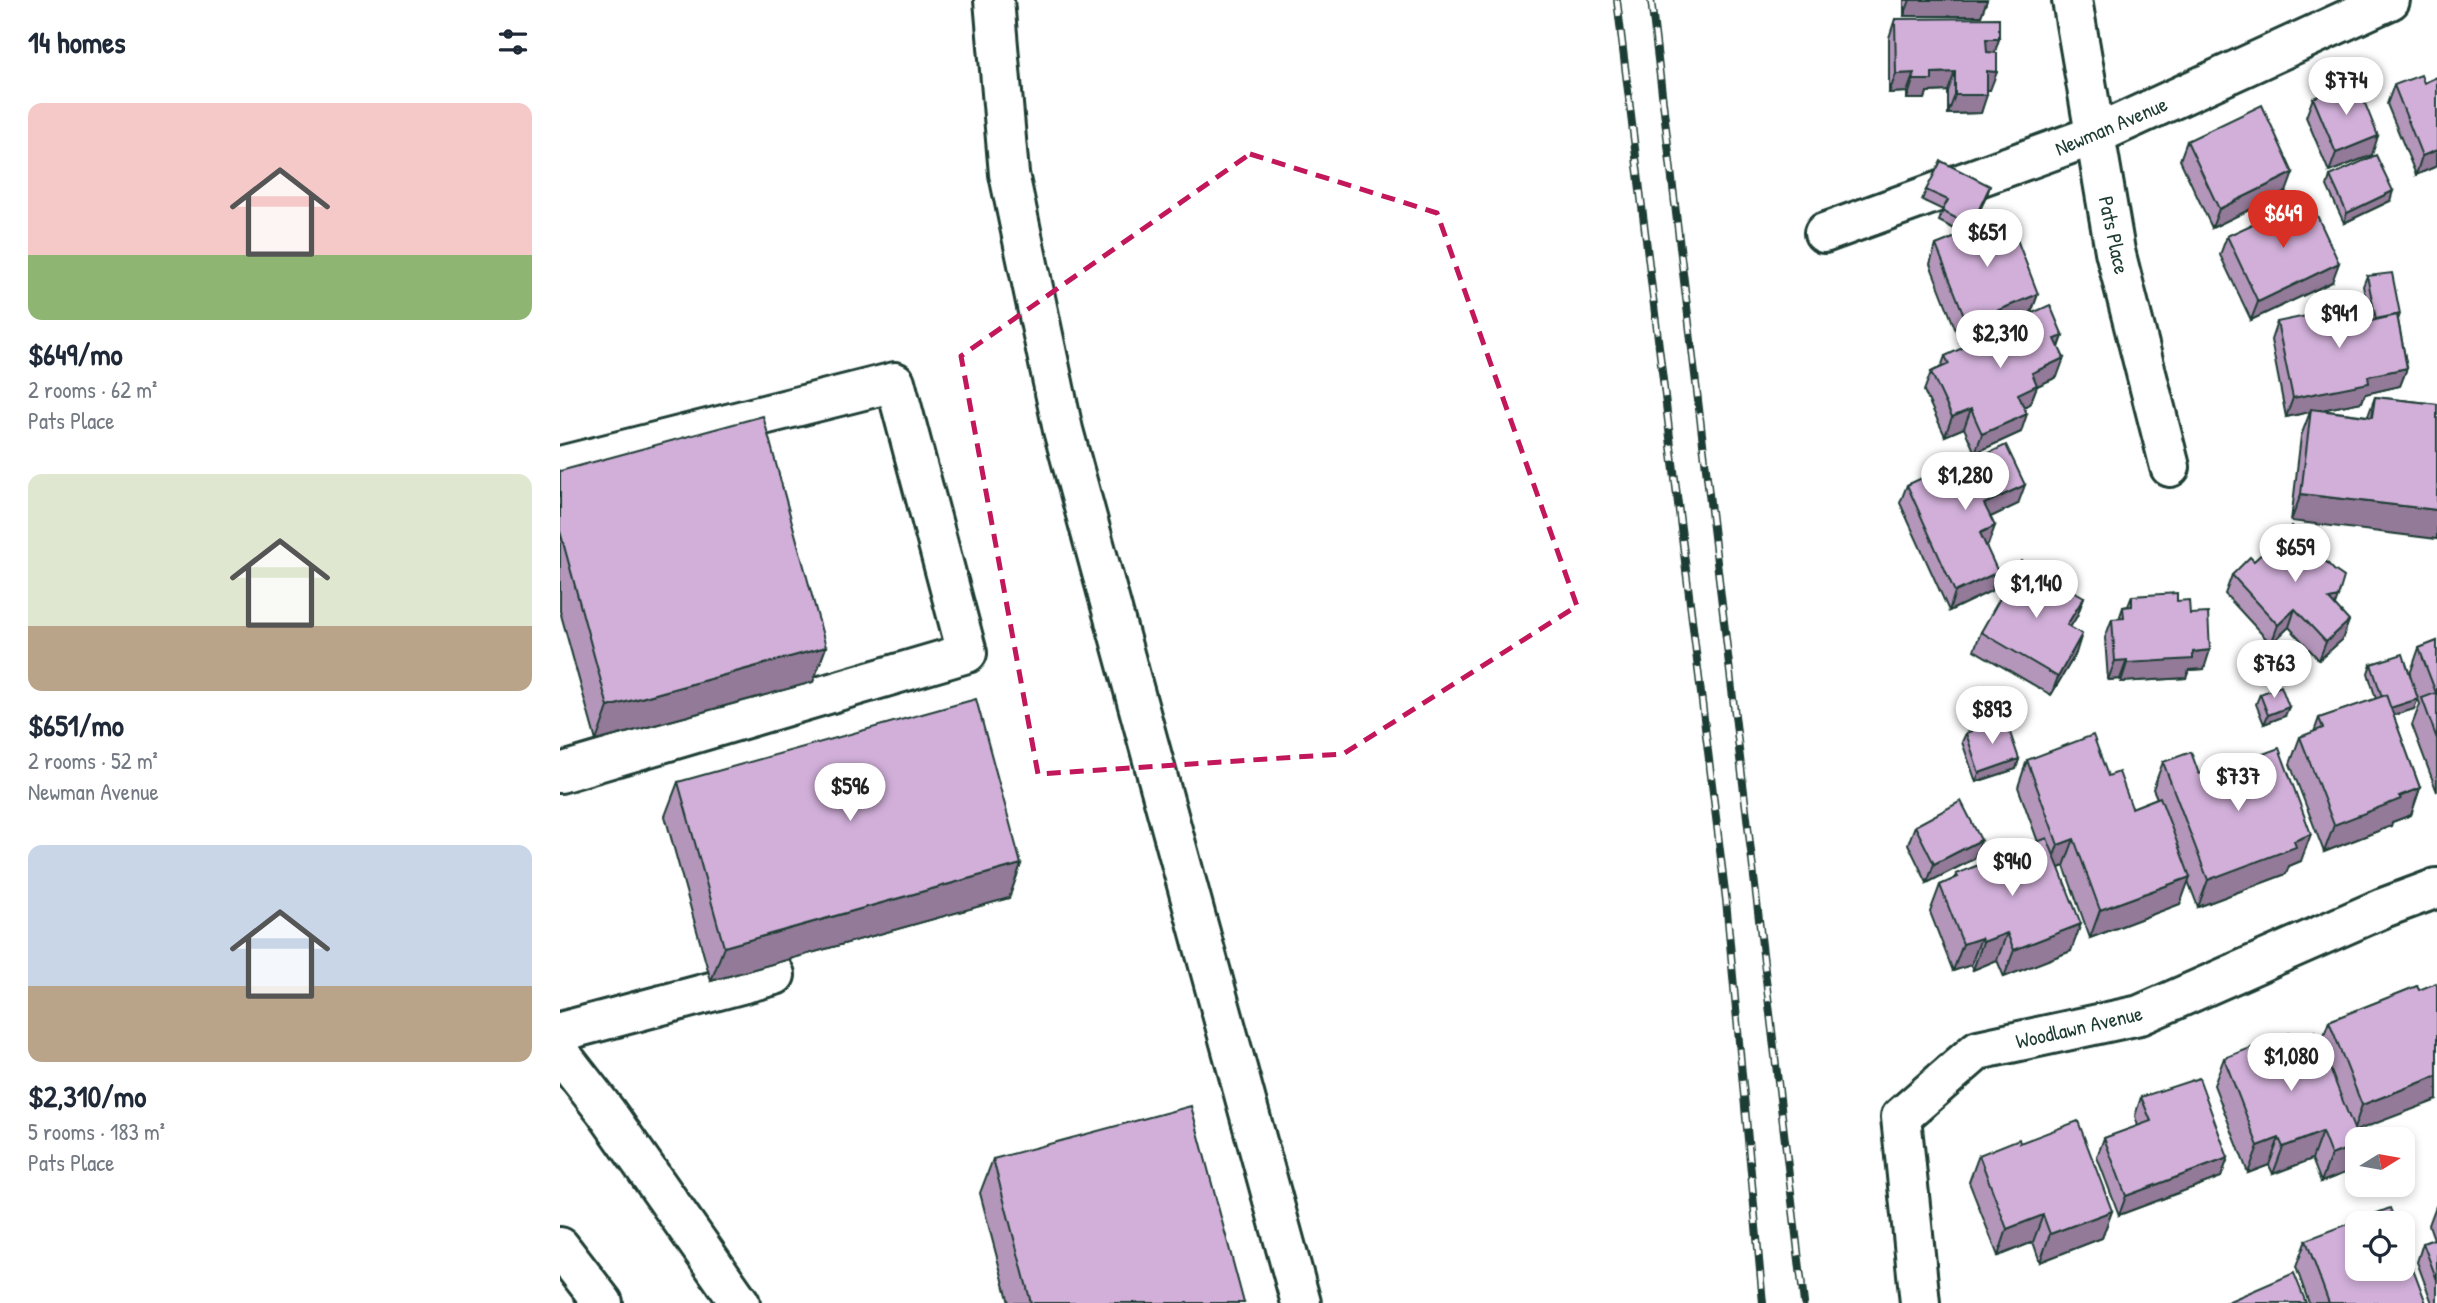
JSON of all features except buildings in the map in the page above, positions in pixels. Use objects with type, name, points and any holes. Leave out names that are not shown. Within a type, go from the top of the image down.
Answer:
[{"type":"main road","points":[[993,0],[1009,174],[1063,430],[1301,1303]]},
{"type":"main road","name":"Pats Place","points":[[2072,0],[2115,251],[2170,467]]},
{"type":"main road","name":"Newman Avenue","points":[[1824,233],[2095,135],[2390,0]]},
{"type":"main road","points":[[560,466],[895,382],[967,653],[560,773]]},
{"type":"main road","name":"Woodlawn Avenue","points":[[1919,1299],[1901,1117],[1978,1050],[2140,1015],[2383,908],[2437,888]]},
{"type":"main road","points":[[560,1032],[775,975]]},
{"type":"main road","points":[[560,1053],[606,1112],[740,1303]]},
{"type":"main road","points":[[560,1247],[603,1303]]},
{"type":"highlighted area","points":[[1250,154],[1437,213],[1577,606],[1343,754],[1038,774],[961,356]]},
{"type":"railway","points":[[1617,0],[1726,900],[1763,1303]]},
{"type":"railway","points":[[1651,0],[1804,1303]]}]
